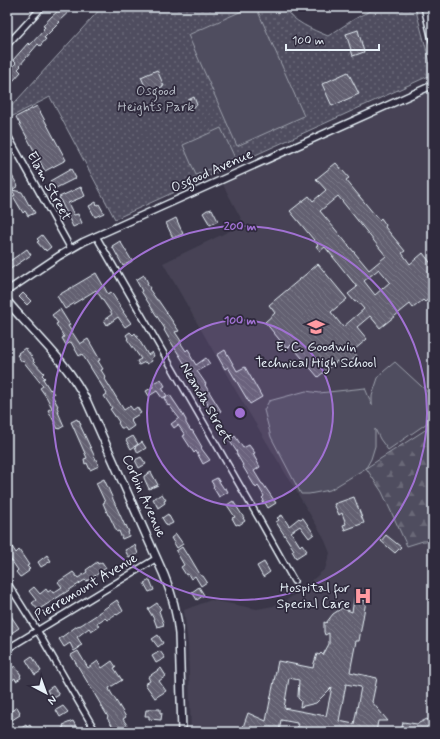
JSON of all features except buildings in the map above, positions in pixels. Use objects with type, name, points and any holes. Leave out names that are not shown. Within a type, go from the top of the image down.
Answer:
[{"type":"main road","points":[[424,7],[433,40]]},
{"type":"main road","name":"Corbin Avenue","points":[[7,301],[67,368],[80,388],[164,574],[172,595],[178,620],[182,732]]},
{"type":"street","points":[[7,45],[42,7]]},
{"type":"street","name":"Osgood Avenue","points":[[7,291],[71,249],[96,236],[433,85]]},
{"type":"street","name":"Elam Street","points":[[7,134],[71,249]]},
{"type":"street","name":"Neanda Street","points":[[96,236],[294,581]]},
{"type":"street","name":"Pierremount Avenue","points":[[7,649],[157,558]]},
{"type":"street","points":[[7,582],[37,630],[96,732]]},
{"type":"shaded area","name":"E. C. Goodwin Technical High School","points":[[433,85],[433,425],[366,468],[382,492],[407,546],[423,541],[433,541],[433,732],[191,732],[188,644],[184,610],[211,600],[257,609],[273,606],[285,601],[300,591],[325,569],[330,553],[323,536],[236,391],[163,263],[244,224],[221,181]]},
{"type":"green space","name":"Osgood Heights Park","points":[[102,7],[283,7],[298,21],[309,28],[328,36],[362,15],[377,8],[415,7],[433,74],[115,219],[50,97],[9,118],[7,115],[7,111]]},
{"type":"green space","points":[[251,7],[256,7],[304,116],[237,146],[188,35]]},
{"type":"green space","points":[[221,128],[235,158],[196,175],[183,145]]},
{"type":"green space","points":[[395,362],[433,397],[433,419],[388,450],[375,429],[375,446],[371,459],[366,468],[330,490],[301,494],[271,437],[264,410],[269,401],[306,391],[319,393],[365,388],[372,405],[372,396],[378,378]]},
{"type":"green space","points":[[433,425],[433,541],[423,541],[407,546],[382,492],[366,468]]},
{"type":"place","name":"E. C. Goodwin Technical High School","points":[[316,327]]},
{"type":"place","name":"Hospital for Special Care","points":[[363,596]]}]
